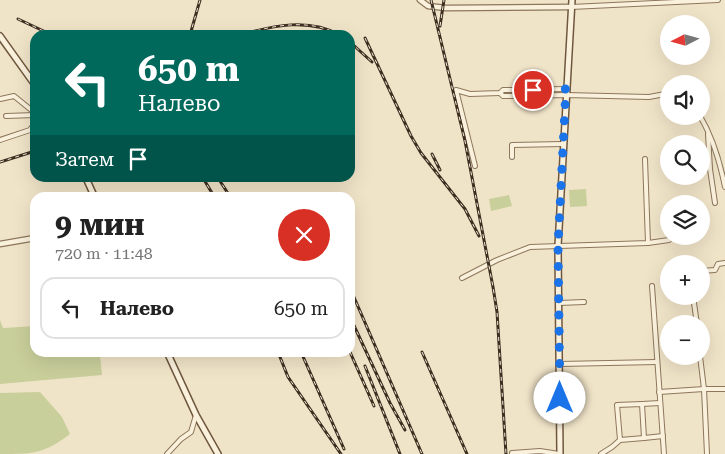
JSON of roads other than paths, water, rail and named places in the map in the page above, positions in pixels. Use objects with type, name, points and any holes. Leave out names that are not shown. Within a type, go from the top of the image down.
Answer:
[{"type":"main road","points":[[560,454],[558,246],[572,0]]},
{"type":"main road","points":[[0,36],[30,78]]},
{"type":"main road","points":[[169,357],[196,415],[218,454]]},
{"type":"street","points":[[420,0],[428,6],[458,9],[571,7],[718,0]]},
{"type":"street","points":[[475,166],[456,90],[470,94],[500,93],[503,90],[649,97],[660,95]]},
{"type":"street","points":[[0,99],[14,96],[30,110]]},
{"type":"street","points":[[6,116],[30,114]]},
{"type":"street","points":[[706,125],[720,166],[725,187]]},
{"type":"street","points":[[708,129],[710,169],[715,203]]},
{"type":"street","points":[[0,140],[30,130]]},
{"type":"street","points":[[512,158],[512,145],[563,144]]},
{"type":"street","points":[[645,158],[648,243]]},
{"type":"street","points":[[0,244],[30,239]]},
{"type":"street","points":[[462,278],[497,260],[530,247],[660,241]]},
{"type":"street","points":[[710,270],[715,270],[718,264],[725,263]]},
{"type":"street","points":[[652,286],[664,454]]},
{"type":"street","points":[[559,303],[584,302]]},
{"type":"street","points":[[560,364],[657,362]]},
{"type":"street","points":[[701,365],[707,454]]},
{"type":"street","points":[[659,392],[725,389]]},
{"type":"street","points":[[620,440],[617,405],[660,402]]},
{"type":"street","points":[[642,404],[644,438]]},
{"type":"street","points":[[167,454],[181,439],[192,432],[196,415]]},
{"type":"street","points":[[601,454],[620,440],[663,436]]},
{"type":"street","points":[[512,454],[540,451],[560,454]]},
{"type":"railway","points":[[191,30],[200,0]]},
{"type":"railway","points":[[431,0],[465,141],[493,287],[497,312],[506,454]]},
{"type":"railway","points":[[440,26],[444,0]]},
{"type":"railway","points":[[18,19],[41,30]]},
{"type":"railway","points":[[259,30],[291,25],[316,26],[328,30]]},
{"type":"railway","points":[[365,38],[411,136],[421,153],[465,209],[479,236]]},
{"type":"railway","points":[[355,47],[372,62]]},
{"type":"railway","points":[[0,162],[30,153]]},
{"type":"railway","points":[[432,154],[440,170]]},
{"type":"railway","points":[[205,182],[211,192]]},
{"type":"railway","points":[[221,182],[227,192]]},
{"type":"railway","points":[[355,300],[422,454]]},
{"type":"railway","points":[[355,328],[390,403],[405,430]]},
{"type":"railway","points":[[422,352],[467,454]]},
{"type":"railway","points":[[280,357],[288,377],[341,454]]},
{"type":"railway","points":[[303,357],[344,449]]},
{"type":"railway","points":[[352,357],[374,406]]},
{"type":"railway","points":[[365,366],[400,454]]}]
